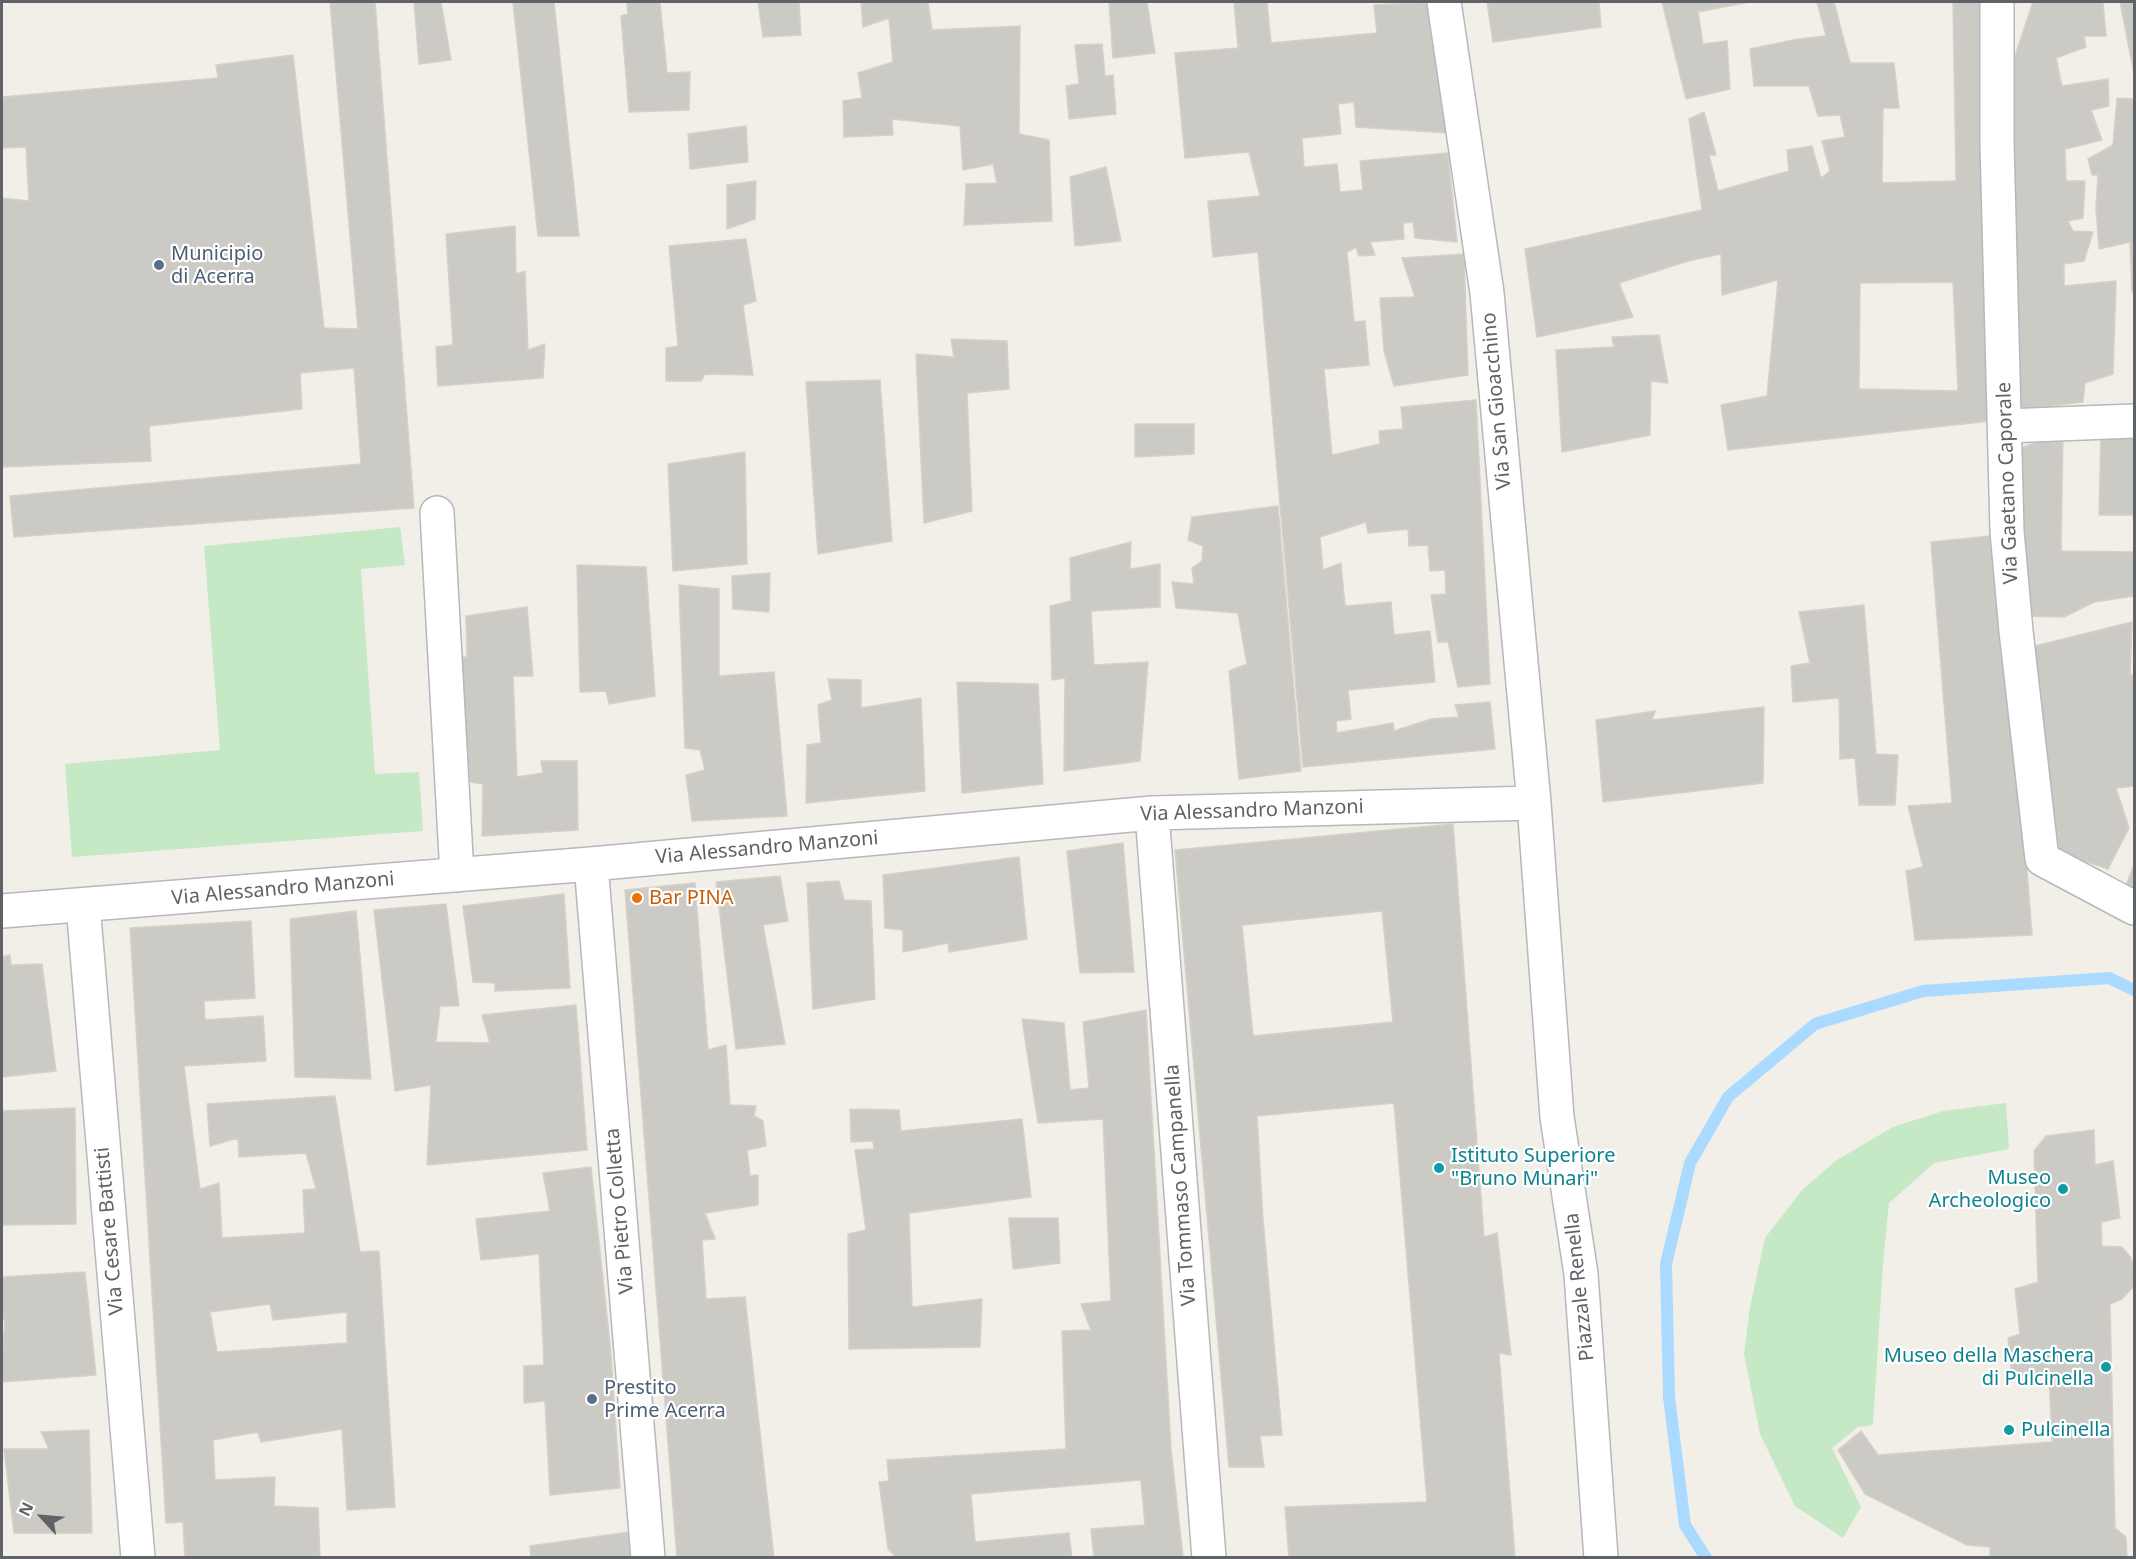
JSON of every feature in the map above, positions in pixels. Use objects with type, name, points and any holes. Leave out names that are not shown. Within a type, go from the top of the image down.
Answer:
[{"type":"street","name":"Via San Gioacchino","points":[[1444,2],[1487,293],[1534,803]]},
{"type":"street","name":"Via Gaetano Caporale","points":[[1997,2],[1997,142],[2008,542],[2042,859],[2134,908]]},
{"type":"street","points":[[2006,426],[2134,421]]},
{"type":"street","points":[[437,513],[457,875]]},
{"type":"street","name":"Via Alessandro Manzoni","points":[[2,911],[591,864],[1152,813],[1534,803]]},
{"type":"street","name":"Piazzale Renella","points":[[1534,803],[1557,1118],[1581,1274],[1601,1557]]},
{"type":"street","name":"Via Tommaso Campanella","points":[[1152,813],[1209,1557]]},
{"type":"street","name":"Via Pietro Colletta","points":[[591,864],[648,1557]]},
{"type":"street","name":"Via Cesare Battisti","points":[[83,905],[138,1557]]},
{"type":"green space","points":[[400,527],[405,565],[361,569],[375,774],[419,772],[423,831],[72,857],[65,764],[220,750],[204,546]]},
{"type":"green space","points":[[2006,1103],[2009,1149],[1934,1163],[1889,1203],[1873,1425],[1858,1427],[1832,1448],[1861,1507],[1843,1538],[1795,1506],[1760,1434],[1744,1354],[1750,1307],[1765,1238],[1803,1189],[1837,1160],[1893,1127],[1943,1111]]},
{"type":"building","name":"Municipio di Acerra","points":[[330,2],[375,2],[414,508],[14,537],[10,496],[361,464],[354,368],[300,373],[302,409],[149,426],[151,461],[2,467],[2,198],[29,201],[26,147],[2,148],[2,97],[218,78],[216,65],[293,55],[324,328],[358,329]]},
{"type":"building","points":[[414,2],[441,2],[451,60],[419,64]]},
{"type":"building","points":[[513,2],[554,2],[579,236],[538,236]]},
{"type":"building","points":[[627,2],[660,2],[667,73],[690,72],[689,110],[629,112],[621,16],[628,14]]},
{"type":"building","points":[[758,2],[799,2],[801,35],[763,37]]},
{"type":"building","points":[[861,2],[928,2],[932,30],[1020,26],[1019,134],[1049,140],[1052,221],[964,225],[966,184],[997,183],[993,164],[963,170],[960,126],[892,119],[893,135],[844,137],[843,101],[862,98],[858,73],[893,62],[889,18],[863,27]]},
{"type":"building","points":[[1109,2],[1147,2],[1155,53],[1113,58]]},
{"type":"building","points":[[1234,2],[1267,2],[1271,43],[1377,33],[1374,5],[1437,2],[1449,133],[1356,127],[1354,102],[1338,104],[1341,134],[1302,138],[1304,167],[1337,164],[1340,192],[1363,190],[1360,161],[1448,153],[1457,242],[1415,238],[1413,222],[1403,223],[1404,239],[1370,242],[1375,255],[1359,256],[1356,247],[1347,252],[1354,322],[1365,321],[1369,365],[1324,369],[1332,455],[1380,444],[1379,431],[1403,429],[1401,407],[1476,400],[1490,684],[1458,687],[1448,642],[1438,642],[1431,595],[1446,594],[1445,570],[1430,571],[1428,545],[1409,546],[1408,529],[1368,533],[1366,522],[1320,537],[1323,570],[1341,563],[1345,606],[1391,602],[1394,635],[1430,631],[1435,682],[1348,690],[1351,719],[1336,721],[1337,733],[1393,723],[1394,731],[1431,719],[1459,717],[1455,705],[1490,702],[1495,749],[1303,767],[1258,252],[1213,257],[1208,201],[1260,196],[1249,152],[1185,158],[1175,53],[1238,48]]},
{"type":"building","points":[[1487,2],[1599,2],[1601,27],[1493,42]]},
{"type":"building","points":[[1662,2],[1750,2],[1698,12],[1703,44],[1727,41],[1730,89],[1686,99]]},
{"type":"building","points":[[1817,2],[1834,2],[1850,63],[1894,63],[1899,108],[1883,108],[1882,183],[1956,181],[1953,2],[1985,2],[1999,420],[1728,450],[1721,405],[1767,396],[1778,280],[1722,295],[1721,254],[1688,261],[1619,283],[1633,317],[1537,337],[1525,249],[1702,210],[1689,119],[1704,112],[1716,155],[1709,155],[1718,191],[1789,171],[1787,150],[1812,146],[1821,178],[1830,171],[1822,141],[1845,137],[1840,115],[1818,116],[1809,86],[1754,86],[1750,49],[1826,36]],"holes":[[[1953,282],[1958,391],[1859,389],[1860,283]]]},
{"type":"building","points":[[2033,2],[2103,2],[2106,36],[2084,36],[2086,47],[2056,58],[2062,86],[2108,79],[2109,106],[2091,110],[2102,140],[2065,149],[2066,181],[2085,181],[2083,218],[2068,221],[2073,231],[2093,232],[2084,261],[2064,264],[2064,286],[2116,281],[2113,374],[2085,383],[2083,402],[2017,410],[2010,145],[2013,62]]},
{"type":"building","points":[[2120,2],[2134,2],[2134,73]]},
{"type":"building","points":[[1102,44],[1105,76],[1113,75],[1116,114],[1069,119],[1066,86],[1079,84],[1075,45]]},
{"type":"building","points":[[2117,98],[2134,99],[2134,291],[2132,292],[2130,242],[2099,249],[2096,208],[2098,175],[2092,175],[2088,159],[2113,145]]},
{"type":"building","points":[[746,126],[748,162],[690,169],[688,134]]},
{"type":"building","points":[[1106,167],[1121,241],[1075,246],[1070,177]]},
{"type":"building","points":[[756,181],[755,219],[727,229],[727,185]]},
{"type":"building","points":[[515,226],[516,274],[525,271],[528,350],[545,344],[543,378],[438,386],[436,347],[453,345],[446,234]]},
{"type":"building","points":[[746,239],[756,301],[743,305],[753,375],[705,374],[701,381],[666,381],[666,348],[678,346],[669,246]]},
{"type":"building","points":[[1464,254],[1468,375],[1394,386],[1384,351],[1380,298],[1415,297],[1402,258]]},
{"type":"building","points":[[1659,335],[1668,383],[1651,381],[1650,435],[1562,452],[1556,350],[1614,347],[1612,337]]},
{"type":"building","points":[[951,339],[1007,341],[1009,389],[967,393],[972,511],[924,523],[916,354],[954,357]]},
{"type":"building","points":[[880,380],[892,541],[818,554],[806,382]]},
{"type":"building","points":[[1135,424],[1194,424],[1194,454],[1135,457]]},
{"type":"building","points":[[2101,432],[2134,432],[2134,525],[2133,515],[2099,515]]},
{"type":"building","points":[[2063,433],[2061,551],[2134,552],[2134,596],[2094,602],[2064,617],[2019,616],[2015,450]]},
{"type":"building","points":[[745,452],[747,564],[673,571],[668,464]]},
{"type":"building","points":[[1278,506],[1301,771],[1239,779],[1229,671],[1247,664],[1238,613],[1176,608],[1172,582],[1194,584],[1192,568],[1202,561],[1203,546],[1188,540],[1192,517]]},
{"type":"building","points":[[2001,535],[2032,935],[1915,940],[1906,871],[1923,867],[1908,806],[1952,803],[1931,542]]},
{"type":"building","points":[[1131,542],[1130,569],[1160,564],[1160,607],[1091,611],[1094,665],[1148,662],[1140,761],[1064,771],[1065,678],[1052,680],[1050,606],[1071,601],[1070,558]]},
{"type":"building","points":[[577,565],[646,567],[655,696],[609,704],[606,691],[580,692]]},
{"type":"building","points":[[770,573],[769,612],[733,609],[732,576]]},
{"type":"building","points":[[679,585],[719,589],[719,676],[774,672],[787,816],[692,821],[686,775],[705,770],[700,750],[685,748]]},
{"type":"building","points":[[1864,605],[1876,754],[1898,755],[1895,805],[1859,805],[1855,758],[1840,759],[1839,698],[1793,702],[1791,666],[1810,663],[1799,612]]},
{"type":"building","points":[[527,607],[533,676],[513,676],[517,777],[543,773],[541,761],[577,761],[578,830],[482,836],[483,784],[470,782],[460,657],[467,657],[466,616]]},
{"type":"building","points":[[2132,622],[2130,675],[2134,674],[2134,786],[2116,788],[2129,828],[2108,869],[2064,854],[2049,832],[2027,648]]},
{"type":"building","points":[[828,679],[861,680],[861,708],[921,698],[925,791],[806,803],[807,745],[821,743],[818,705],[832,700]]},
{"type":"building","points":[[957,682],[1038,684],[1043,784],[962,793]]},
{"type":"building","points":[[1764,707],[1763,783],[1603,802],[1596,720],[1655,711],[1652,720]]},
{"type":"building","name":"Istituto Superiore \"Bruno Munari\"","points":[[1453,824],[1484,1237],[1497,1233],[1511,1355],[1499,1353],[1515,1558],[1289,1558],[1285,1507],[1427,1502],[1394,1103],[1257,1116],[1263,1219],[1282,1435],[1260,1436],[1264,1467],[1229,1467],[1175,850]],"holes":[[[1382,911],[1393,1022],[1253,1036],[1242,925]]]},
{"type":"building","points":[[1123,843],[1134,972],[1080,973],[1067,851]]},
{"type":"building","points":[[1019,857],[1027,939],[949,952],[948,943],[903,952],[903,930],[885,928],[883,875]]},
{"type":"building","points":[[2134,865],[2134,888],[2126,885]]},
{"type":"building","points":[[780,876],[788,921],[763,925],[785,1044],[736,1049],[716,882]]},
{"type":"building","points":[[839,881],[844,900],[871,901],[875,999],[813,1009],[807,883]]},
{"type":"building","points":[[695,883],[708,1050],[726,1045],[730,1105],[756,1106],[754,1116],[763,1121],[766,1146],[747,1150],[750,1176],[758,1175],[758,1205],[705,1213],[715,1239],[702,1240],[706,1299],[745,1297],[774,1558],[677,1558],[625,890]]},
{"type":"building","points":[[564,894],[570,988],[495,991],[495,983],[473,982],[463,906]]},
{"type":"building","points":[[446,904],[459,1006],[440,1006],[436,1042],[490,1043],[482,1015],[576,1005],[587,1150],[427,1165],[431,1085],[395,1091],[374,910]]},
{"type":"building","points":[[356,911],[371,1079],[295,1077],[290,919]]},
{"type":"building","points":[[251,921],[255,998],[204,1001],[205,1020],[263,1016],[266,1061],[184,1066],[200,1189],[219,1183],[222,1238],[305,1233],[303,1190],[316,1189],[306,1153],[239,1157],[238,1138],[210,1146],[207,1104],[335,1096],[360,1252],[379,1251],[395,1507],[347,1510],[342,1429],[261,1442],[258,1432],[213,1440],[215,1480],[275,1477],[274,1506],[318,1508],[320,1558],[185,1558],[183,1522],[166,1523],[130,928]],"holes":[[[270,1304],[273,1320],[347,1312],[347,1343],[217,1352],[210,1312]]]},
{"type":"building","points":[[10,955],[11,965],[42,964],[56,1071],[2,1077],[2,957]]},
{"type":"building","points":[[1146,1010],[1171,1449],[1183,1558],[1094,1558],[1091,1529],[1145,1525],[1141,1480],[971,1494],[975,1542],[1069,1533],[1072,1558],[897,1558],[888,1549],[879,1482],[889,1481],[887,1460],[1066,1449],[1062,1331],[1091,1330],[1081,1304],[1111,1301],[1103,1119],[1038,1123],[1022,1019],[1064,1023],[1070,1090],[1089,1088],[1083,1022]]},
{"type":"building","points":[[75,1108],[76,1224],[2,1225],[2,1111]]},
{"type":"building","points":[[850,1109],[899,1110],[901,1131],[1022,1119],[1031,1197],[909,1213],[912,1307],[982,1299],[980,1347],[849,1349],[848,1234],[866,1230],[855,1150],[874,1149],[873,1141],[851,1142]]},
{"type":"building","points":[[2094,1130],[2095,1165],[2113,1161],[2120,1218],[2101,1222],[2102,1246],[2122,1247],[2131,1258],[2134,1268],[2133,1287],[2122,1299],[2110,1304],[2115,1528],[2126,1537],[2127,1558],[1990,1558],[1990,1547],[1967,1545],[1865,1494],[1838,1450],[1861,1431],[1878,1455],[2052,1442],[2049,1374],[2012,1376],[2008,1338],[2020,1334],[2015,1289],[2038,1282],[2034,1151],[2046,1136]]},
{"type":"building","points":[[591,1167],[611,1354],[620,1488],[550,1495],[545,1401],[524,1403],[524,1366],[544,1365],[539,1254],[481,1260],[476,1219],[550,1211],[543,1173]]},
{"type":"building","points":[[1009,1218],[1058,1218],[1060,1263],[1013,1269]]},
{"type":"building","points":[[85,1272],[96,1375],[2,1382],[5,1320],[2,1320],[2,1277]]},
{"type":"building","points":[[89,1430],[92,1533],[14,1533],[4,1449],[49,1449],[41,1432]]},
{"type":"building","points":[[629,1532],[630,1558],[531,1558],[530,1546]]},
{"type":"waterway","points":[[1706,1558],[1685,1525],[1669,1397],[1666,1264],[1690,1163],[1728,1097],[1815,1024],[1923,991],[2109,978],[2134,990]]},
{"type":"place","name":"Municipio di Acerra","points":[[159,265]]},
{"type":"place","name":"Bar PINA","points":[[637,898]]},
{"type":"place","name":"Istituto Superiore \"Bruno Munari\"","points":[[1439,1168]]},
{"type":"place","name":"Museo Archeologico","points":[[2063,1189]]},
{"type":"place","name":"Museo della Maschera di Pulcinella","points":[[2106,1367]]},
{"type":"place","name":"Prestito Prime Acerra","points":[[592,1399]]},
{"type":"place","name":"Pulcinella","points":[[2009,1430]]}]
